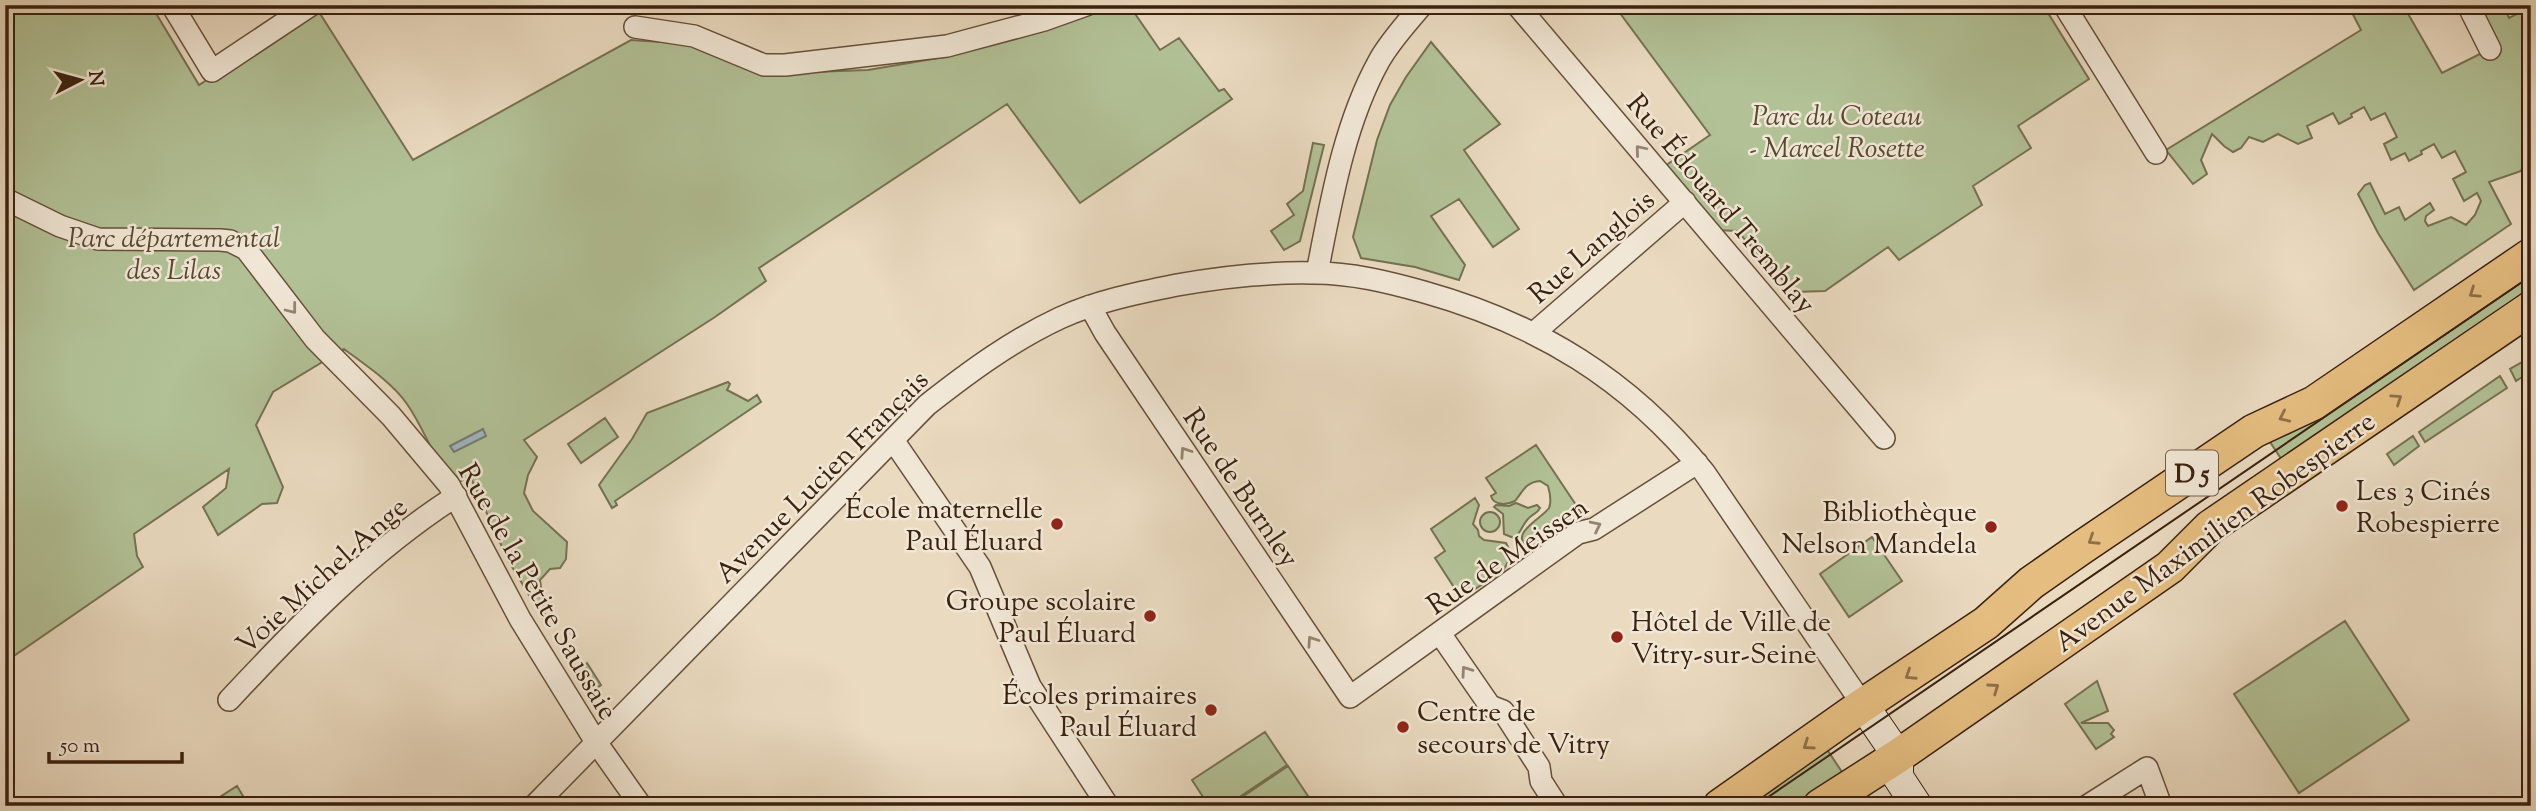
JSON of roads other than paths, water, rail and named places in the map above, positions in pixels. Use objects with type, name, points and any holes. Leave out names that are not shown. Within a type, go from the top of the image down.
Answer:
[{"type":"main road","name":"Avenue Maximilien Robespierre","points":[[1863,705],[1986,623],[2031,583],[2243,438],[2314,402],[2531,255]]},
{"type":"main road","name":"Avenue Maximilien Robespierre","points":[[1898,756],[2170,567],[2210,527],[2531,308]]},
{"type":"main road","points":[[1863,705],[1898,756],[1898,777],[1917,806]]},
{"type":"main road","name":"D 5","points":[[1720,806],[1863,705]]},
{"type":"main road","name":"D 5","points":[[1820,806],[1898,756]]},
{"type":"street","points":[[172,5],[212,71],[311,5]]},
{"type":"street","points":[[635,27],[694,36],[764,65],[785,65],[947,46],[1044,20],[1086,5]]},
{"type":"street","points":[[1317,273],[1347,141],[1362,98],[1380,60],[1422,5]]},
{"type":"street","name":"Rue Édouard Tremblay","points":[[1517,5],[1884,438]]},
{"type":"street","points":[[2064,5],[2156,153]]},
{"type":"street","points":[[2468,5],[2490,49]]},
{"type":"street","name":"Rue de la Petite Saussaie","points":[[5,199],[60,226],[98,239],[220,240],[230,241],[246,249],[315,339],[391,415],[456,496],[520,619],[596,742],[641,806]]},
{"type":"street","name":"Rue Langlois","points":[[1535,332],[1685,202]]},
{"type":"street","name":"Avenue Lucien Français","points":[[534,806],[927,405],[1010,344],[1061,317],[1126,294],[1205,280],[1317,273],[1380,280],[1471,305],[1535,332],[1616,384],[1677,440],[1697,463],[1863,705]]},
{"type":"street","name":"Rue de Burnley","points":[[1090,306],[1105,333],[1350,698]]},
{"type":"street","points":[[893,440],[980,567],[1030,686],[1108,806]]},
{"type":"street","name":"Rue de Meissen","points":[[1350,698],[1441,635],[1578,533],[1594,528],[1697,463]]},
{"type":"street","name":"Voie Michel-Ange","points":[[229,700],[356,572],[425,516],[456,496]]},
{"type":"street","points":[[1441,635],[1490,706],[1503,711],[1539,767],[1541,781],[1557,806]]},
{"type":"street","points":[[2087,806],[2147,768],[2161,806]]},
{"type":"water","points":[[483,429],[486,436],[454,452],[450,446]]},
{"type":"tram line","points":[[1755,806],[2531,276]]},
{"type":"place","name":"Les 3 Cinés Robespierre","points":[[2342,506]]},
{"type":"place","name":"École maternelle Paul Éluard","points":[[1057,524]]},
{"type":"place","name":"Bibliothèque Nelson Mandela","points":[[1991,527]]},
{"type":"place","name":"Groupe scolaire Paul Éluard","points":[[1150,616]]},
{"type":"place","name":"Hôtel de Ville de Vitry-sur-Seine","points":[[1617,637]]},
{"type":"place","name":"Écoles primaires Paul Éluard","points":[[1211,710]]},
{"type":"place","name":"Centre de secours de Vitry","points":[[1403,727]]},
{"type":"park label","name":"Parc du Coteau - Marcel Rosette","points":[[1837,131]]},
{"type":"park label","name":"Parc départemental des Lilas","points":[[174,253]]}]
